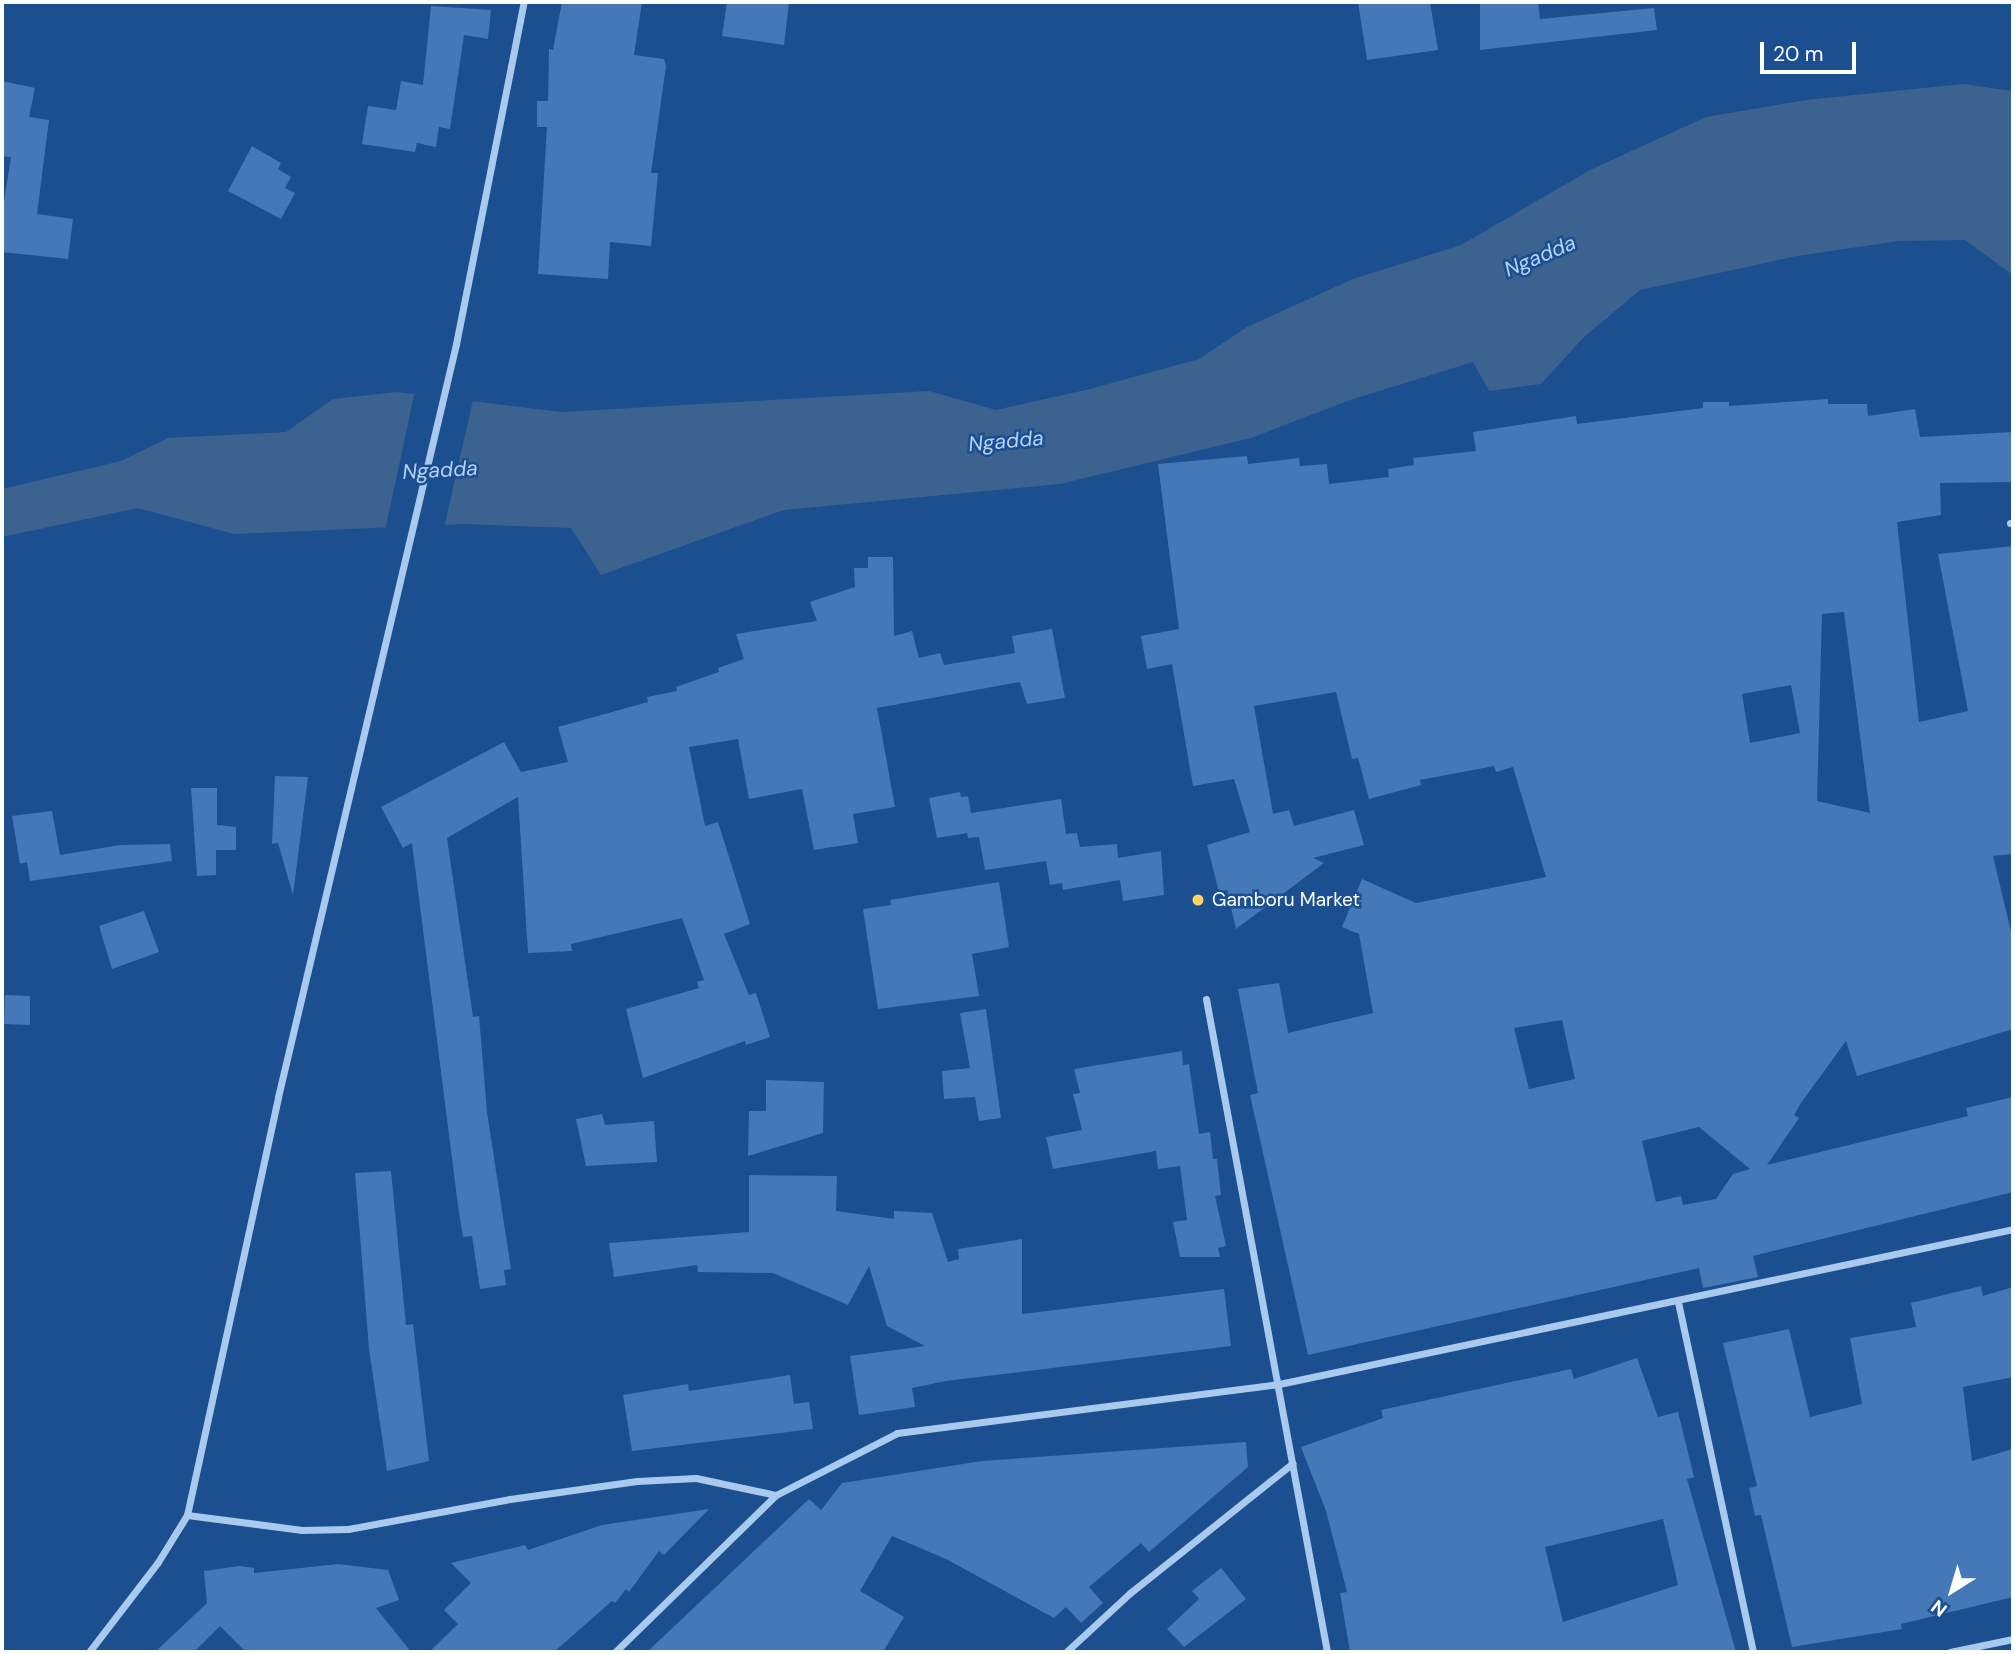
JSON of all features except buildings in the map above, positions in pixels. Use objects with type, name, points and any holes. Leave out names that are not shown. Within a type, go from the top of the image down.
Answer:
[{"type":"street","points":[[89,1652],[158,1562],[187,1515],[278,1097],[456,344],[524,2]]},
{"type":"street","points":[[1206,999],[1327,1652]]},
{"type":"street","points":[[615,1652],[776,1495],[897,1433],[1279,1384],[1678,1302],[2013,1229]]},
{"type":"street","points":[[1678,1302],[1754,1652]]},
{"type":"street","points":[[1066,1652],[1130,1593],[1293,1463]]},
{"type":"street","points":[[187,1515],[302,1530],[348,1529],[510,1499],[637,1481],[696,1478],[776,1495]]},
{"type":"street","points":[[1950,1652],[2013,1639]]},
{"type":"water","name":"Ngadda","points":[[1963,84],[2013,91],[2013,275],[1965,240],[1899,241],[1797,256],[1640,290],[1583,338],[1541,384],[1489,391],[1473,362],[1350,400],[1251,438],[1060,484],[784,510],[601,575],[571,528],[464,524],[234,534],[138,508],[2,537],[2,489],[121,461],[168,438],[286,432],[333,399],[397,392],[561,412],[929,391],[996,410],[1090,389],[1199,359],[1247,327],[1353,279],[1461,245],[1590,170],[1706,117],[1806,100]]},
{"type":"pier","points":[[415,391],[473,400],[444,528],[385,531]]},
{"type":"place","name":"Gamboru Market","points":[[1198,900]]}]
